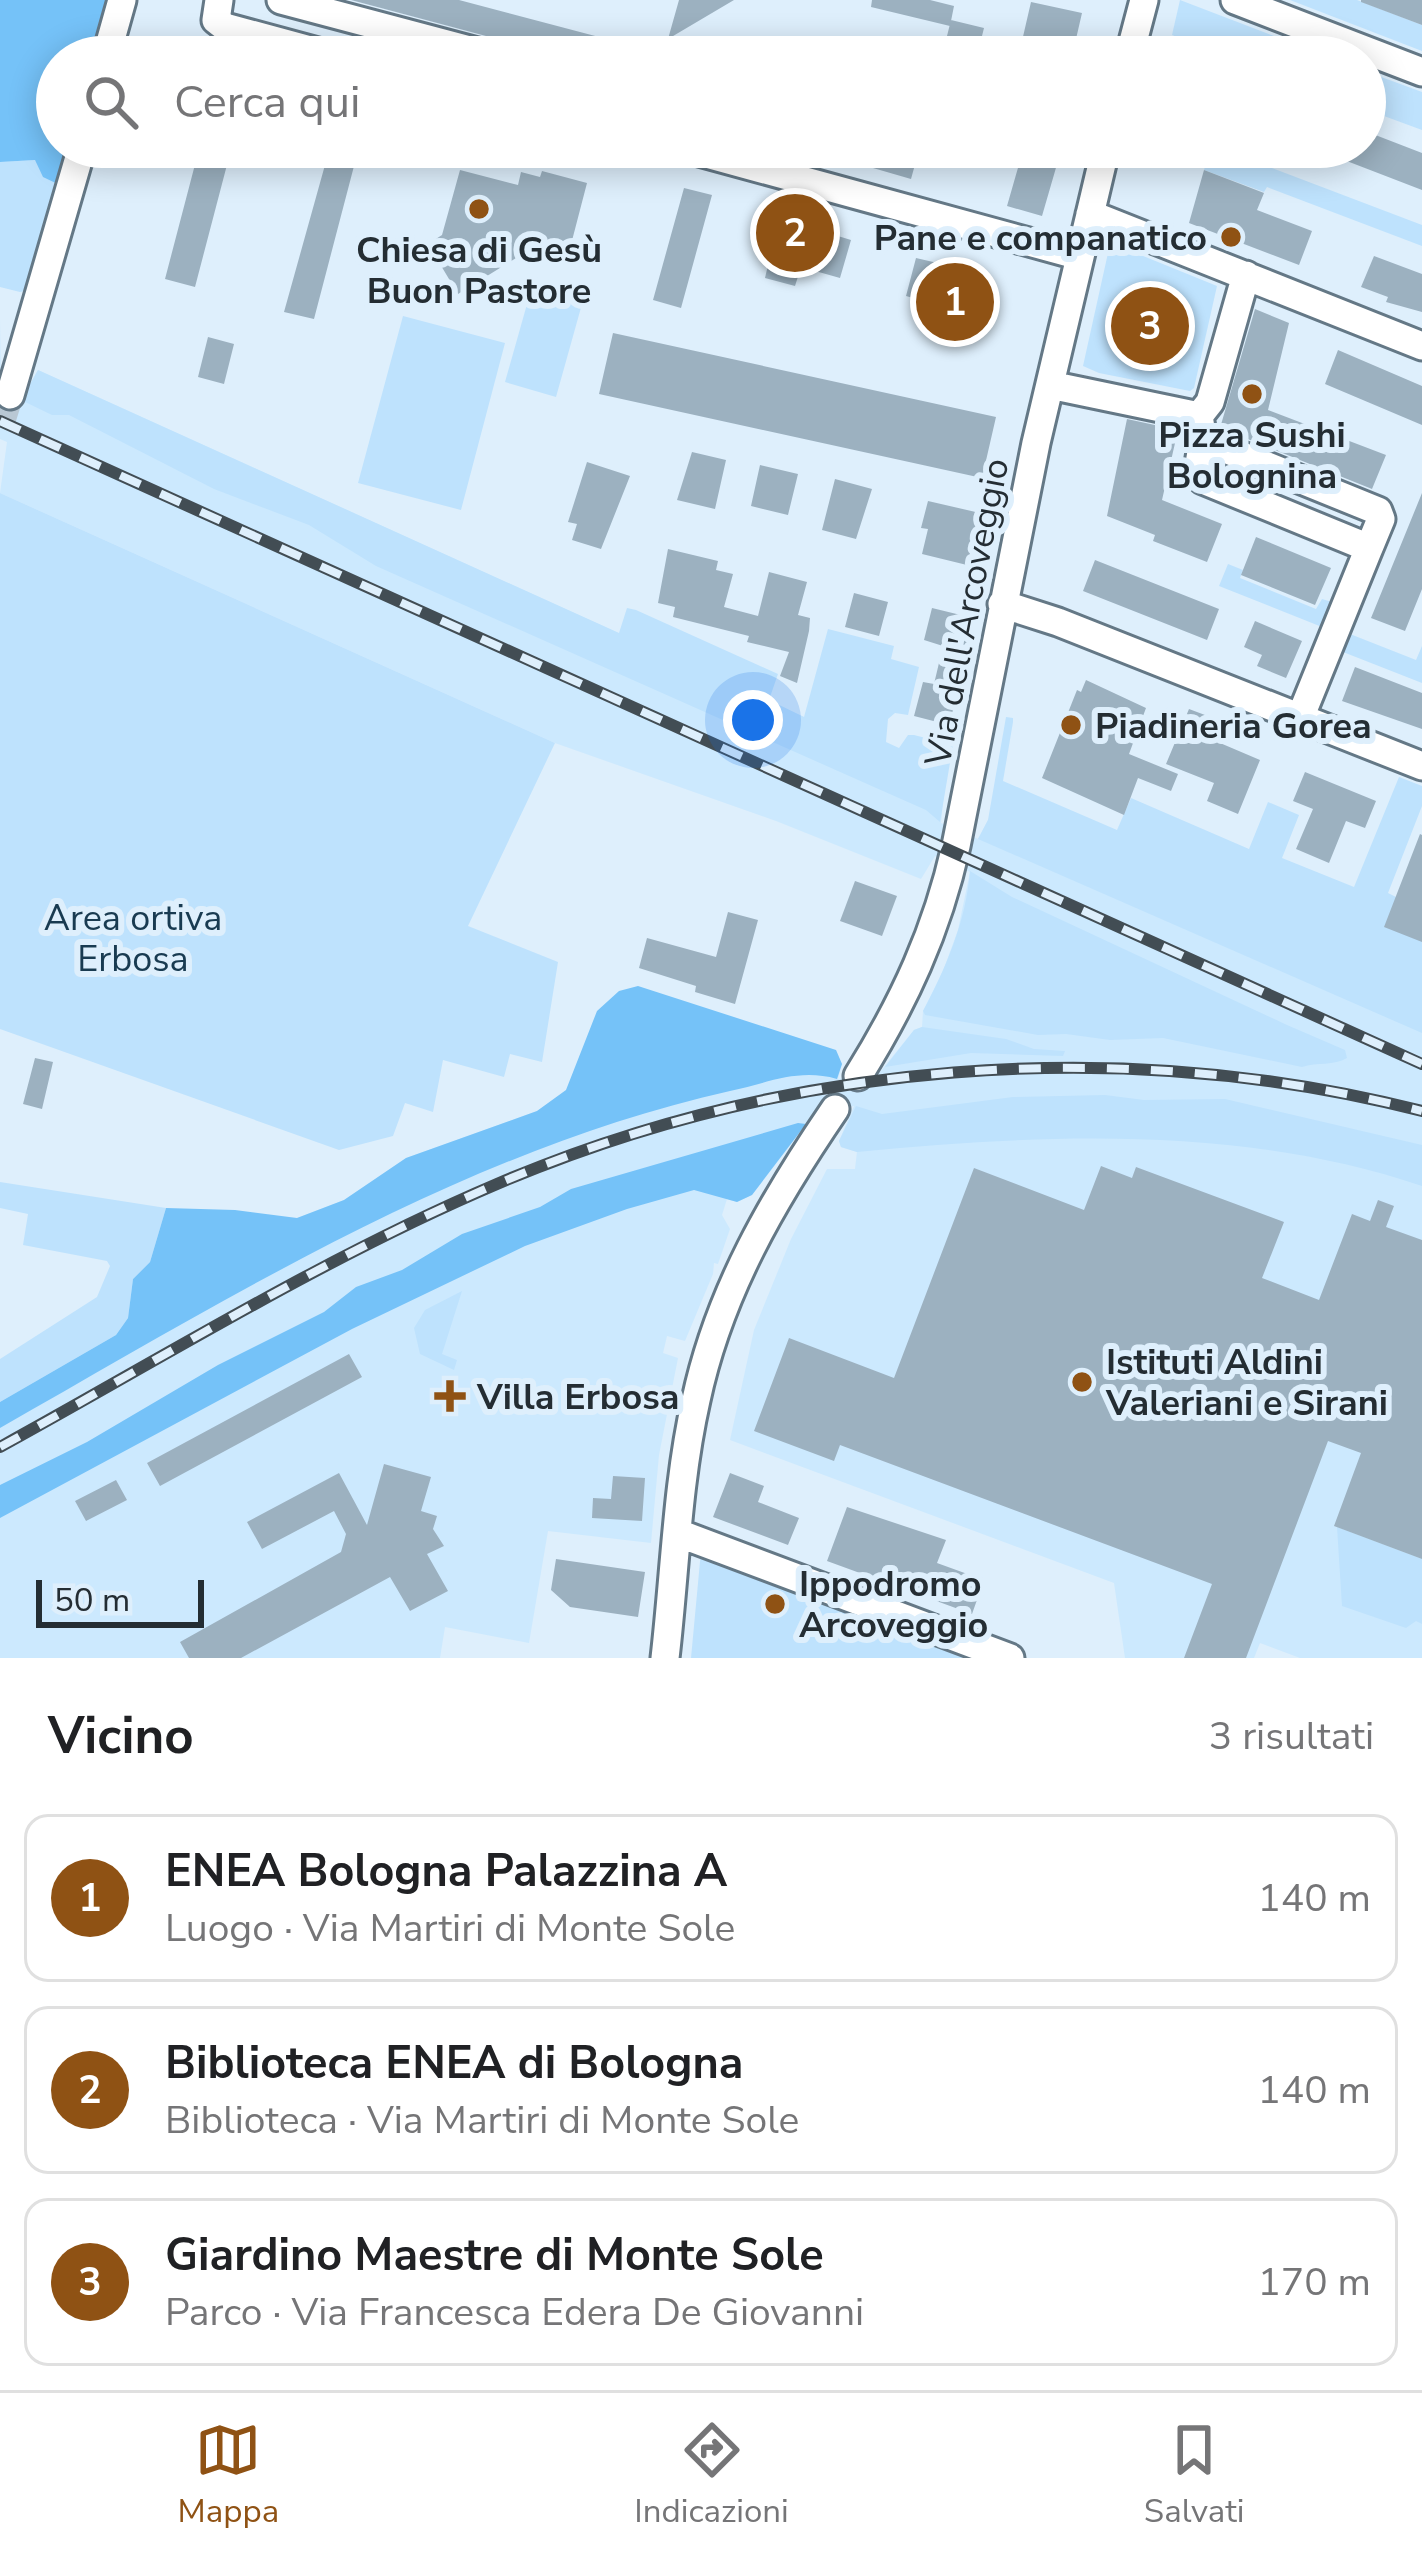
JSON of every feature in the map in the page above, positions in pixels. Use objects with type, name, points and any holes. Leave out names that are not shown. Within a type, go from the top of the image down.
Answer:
[{"type":"street","points":[[112,36],[122,0]]},
{"type":"street","points":[[219,0],[215,15],[225,28],[256,36]]},
{"type":"street","points":[[281,0],[417,36]]},
{"type":"street","points":[[1135,36],[1144,0]]},
{"type":"street","points":[[1235,0],[1328,36]]},
{"type":"street","points":[[1386,58],[1422,72]]},
{"type":"street","points":[[10,395],[76,168]]},
{"type":"street","points":[[758,168],[1080,256]]},
{"type":"street","name":"Via dell'Arcoveggio","points":[[858,1076],[903,999],[934,930],[1101,168]]},
{"type":"street","points":[[1090,214],[1422,346]]},
{"type":"street","points":[[1246,275],[1201,428],[1198,470],[1203,480],[1369,548],[1300,718]]},
{"type":"street","points":[[1050,385],[1201,428]]},
{"type":"street","points":[[1002,604],[1422,766]]},
{"type":"street","points":[[665,1658],[697,1395],[726,1300],[767,1214],[835,1109]]},
{"type":"street","points":[[679,1533],[1010,1658]]},
{"type":"shaded area","points":[[0,0],[111,0],[102,36],[36,36],[36,162],[0,162]]},
{"type":"shaded area","points":[[39,168],[67,168],[62,186],[43,177]]},
{"type":"shaded area","points":[[0,319],[1,390],[21,400],[38,370],[945,781],[941,823],[978,839],[988,820],[1422,1001],[1422,1658],[1300,1658],[1260,1643],[1254,1658],[1125,1658],[1114,1583],[730,1440],[754,1330],[791,1239],[827,1169],[855,1169],[857,1152],[841,1147],[839,1141],[854,1106],[815,1113],[752,1195],[737,1202],[727,1199],[722,1215],[730,1229],[718,1264],[714,1263],[685,1341],[667,1336],[663,1353],[678,1358],[659,1455],[651,1543],[548,1531],[529,1643],[445,1627],[440,1658],[0,1658],[0,1402],[190,1293],[297,1218],[344,1200],[406,1158],[537,1111],[566,1091],[574,1076],[836,1050],[842,1064],[838,1079],[880,1072],[914,1030],[922,1027],[923,1011],[958,930],[970,872],[935,856],[921,879],[776,821],[555,743],[0,493],[7,442],[0,439]]},
{"type":"shaded area","points":[[638,986],[836,1050],[842,1064],[837,1079],[783,1078],[633,1117],[538,1150],[353,1232],[0,1428],[0,1402],[116,1335],[128,1318],[133,1279],[150,1262],[166,1208],[297,1218],[344,1200],[406,1158],[537,1111],[566,1090],[597,1011],[619,991]]},
{"type":"shaded area","points":[[806,1124],[752,1195],[737,1202],[694,1190],[525,1246],[352,1329],[0,1518],[0,1485],[324,1312],[356,1287],[402,1270],[462,1234],[540,1207],[571,1189]]},
{"type":"green space","points":[[1180,0],[1274,36],[1175,36]]},
{"type":"green space","points":[[1290,0],[1357,0],[1422,25],[1422,51]]},
{"type":"green space","points":[[1386,79],[1422,92],[1422,130],[1386,117]]},
{"type":"green space","points":[[35,160],[36,168],[43,168],[62,186],[34,289],[20,292],[0,287],[0,162]]},
{"type":"green space","points":[[1272,168],[1422,225],[1422,246],[1267,187],[1264,192],[1204,170]]},
{"type":"green space","points":[[1121,247],[1217,286],[1190,391],[1083,366],[1108,253]]},
{"type":"green space","points":[[531,290],[582,304],[556,397],[505,382]]},
{"type":"green space","points":[[403,316],[505,343],[461,510],[358,483]]},
{"type":"green space","points":[[38,370],[619,633],[627,608],[636,610],[778,674],[769,700],[804,717],[828,629],[894,646],[891,659],[919,667],[908,715],[895,713],[888,719],[886,742],[899,748],[908,735],[914,735],[953,745],[940,822],[926,810],[376,566],[309,525],[214,489],[69,415],[52,415],[21,400]]},
{"type":"green space","name":"Area ortiva Erbosa","points":[[0,493],[555,743],[468,926],[558,962],[542,1062],[510,1054],[504,1077],[443,1060],[433,1112],[405,1103],[393,1136],[339,1150],[0,1029]]},
{"type":"green space","points":[[1228,564],[1243,570],[1240,578],[1316,609],[1322,599],[1332,602],[1322,627],[1219,586]]},
{"type":"green space","points":[[1350,634],[1416,660],[1422,646],[1422,683],[1343,652]]},
{"type":"green space","points":[[1006,717],[1013,722],[1003,781],[1117,830],[1131,798],[1249,849],[1268,802],[1299,815],[1282,858],[1354,887],[1399,777],[1422,786],[1422,806],[1388,893],[1396,897],[1422,942],[1422,1033],[978,839],[988,820]]},
{"type":"green space","points":[[970,871],[1012,897],[1345,1050],[1347,1058],[1302,1067],[1163,1038],[1038,1035],[925,1015],[959,926]]},
{"type":"green space","points":[[922,1027],[1065,1051],[1063,1056],[971,1053],[885,1067],[914,1030]]},
{"type":"green space","points":[[1105,1095],[1144,1100],[1225,1099],[1422,1145],[1422,1186],[1284,1152],[1213,1144],[1071,1139],[857,1152],[841,1147],[839,1141],[856,1106],[882,1114],[1013,1097]]},
{"type":"green space","points":[[0,1182],[166,1208],[150,1262],[133,1279],[128,1318],[116,1335],[0,1402],[0,1359],[97,1297],[110,1266],[107,1261],[23,1245],[28,1214],[0,1208]]},
{"type":"green space","points":[[462,1291],[442,1354],[457,1360],[454,1370],[420,1354],[414,1328],[425,1310]]},
{"type":"green space","points":[[1337,1527],[1422,1559],[1422,1624],[1416,1621],[1406,1628],[1342,1606]]},
{"type":"green space","name":"Ippodromo Arcoveggio","points":[[701,1551],[1010,1658],[691,1658]]},
{"type":"building","points":[[351,0],[459,0],[595,36],[486,36]]},
{"type":"building","points":[[679,0],[734,0],[673,36],[669,36]]},
{"type":"building","points":[[872,0],[930,0],[954,6],[950,26],[871,7]]},
{"type":"building","points":[[1422,0],[1422,25],[1361,2]]},
{"type":"building","points":[[1031,2],[1082,13],[1077,36],[1023,36]]},
{"type":"building","points":[[951,20],[984,28],[982,36],[947,36]]},
{"type":"building","points":[[1386,139],[1422,153],[1422,190],[1365,168],[1386,168]]},
{"type":"building","points":[[194,168],[226,168],[195,287],[165,279]]},
{"type":"building","points":[[324,168],[354,168],[314,319],[284,312]]},
{"type":"building","points":[[873,168],[914,168],[911,179]]},
{"type":"building","points":[[1018,168],[1056,168],[1042,216],[1007,206]]},
{"type":"building","points":[[460,170],[518,185],[521,172],[540,177],[542,171],[587,183],[568,256],[523,246],[521,255],[458,294],[428,244],[442,235]]},
{"type":"building","points":[[1204,170],[1264,193],[1257,210],[1312,231],[1299,265],[1189,223]]},
{"type":"building","points":[[684,188],[712,195],[681,308],[653,300]]},
{"type":"building","points":[[779,218],[851,240],[840,278],[801,267],[795,286],[765,278]]},
{"type":"building","points":[[1374,256],[1422,274],[1422,312],[1386,302],[1388,297],[1361,287]]},
{"type":"building","points":[[916,258],[989,275],[971,334],[940,326],[945,307],[906,296]]},
{"type":"building","points":[[1255,309],[1289,323],[1268,410],[1386,455],[1372,489],[1220,428]]},
{"type":"building","points":[[613,333],[996,417],[982,478],[599,394]]},
{"type":"building","points":[[208,337],[234,344],[224,384],[198,377]]},
{"type":"building","points":[[1338,350],[1422,386],[1422,425],[1325,384]]},
{"type":"building","points":[[1127,419],[1178,430],[1162,500],[1222,524],[1207,562],[1107,516]]},
{"type":"building","points":[[692,452],[726,460],[715,509],[677,500]]},
{"type":"building","points":[[587,462],[630,476],[601,549],[572,540],[577,524],[568,522]]},
{"type":"building","points":[[760,465],[798,474],[788,515],[751,506]]},
{"type":"building","points":[[835,479],[872,489],[856,539],[822,530]]},
{"type":"building","points":[[1422,493],[1422,589],[1405,631],[1371,618]]},
{"type":"building","points":[[928,501],[980,513],[967,565],[922,554],[928,529],[921,528]]},
{"type":"building","points":[[1256,537],[1331,568],[1315,605],[1241,575]]},
{"type":"building","points":[[668,549],[718,561],[716,570],[733,574],[724,607],[758,616],[769,572],[807,582],[798,615],[810,618],[809,631],[797,683],[780,676],[789,652],[747,642],[749,636],[673,617],[675,607],[658,603]]},
{"type":"building","points":[[1095,560],[1219,609],[1207,640],[1083,591]]},
{"type":"building","points":[[854,593],[888,602],[879,636],[845,627]]},
{"type":"building","points":[[932,608],[977,619],[949,725],[914,716],[923,682],[934,684],[943,646],[924,640]]},
{"type":"building","points":[[1255,621],[1302,641],[1286,678],[1257,666],[1262,655],[1244,647]]},
{"type":"building","points":[[1355,667],[1422,693],[1422,729],[1342,701]]},
{"type":"building","points":[[1086,680],[1146,708],[1129,754],[1178,774],[1171,791],[1138,778],[1124,815],[1042,778],[1077,690],[1081,692]]},
{"type":"building","points":[[1189,709],[1221,721],[1213,740],[1260,760],[1238,814],[1207,801],[1214,783],[1166,764]]},
{"type":"building","points":[[1305,772],[1376,801],[1365,828],[1346,821],[1329,863],[1296,849],[1313,809],[1293,801]]},
{"type":"building","points":[[1422,835],[1422,942],[1384,927]]},
{"type":"building","points":[[855,881],[897,896],[882,936],[840,921]]},
{"type":"building","points":[[728,912],[758,920],[735,1004],[639,968],[647,938],[716,957]]},
{"type":"building","points":[[35,1058],[53,1062],[42,1109],[23,1104]]},
{"type":"building","name":"Istituti Aldini Valeriani e Sirani","points":[[1101,1166],[1132,1178],[1136,1167],[1284,1222],[1262,1278],[1319,1300],[1352,1214],[1370,1221],[1378,1200],[1394,1206],[1386,1227],[1422,1240],[1422,1559],[1334,1526],[1361,1453],[1328,1441],[1246,1658],[1184,1658],[1212,1584],[840,1445],[834,1461],[754,1431],[789,1338],[894,1378],[974,1168],[1084,1210]]},
{"type":"building","points":[[349,1354],[362,1377],[160,1486],[147,1463]]},
{"type":"building","points":[[384,1464],[431,1477],[421,1511],[437,1516],[433,1529],[444,1546],[427,1554],[448,1591],[410,1611],[390,1577],[241,1658],[189,1658],[180,1642],[341,1552],[346,1534],[334,1511],[262,1549],[247,1522],[339,1473],[367,1525]]},
{"type":"building","points":[[730,1473],[764,1486],[758,1502],[799,1518],[788,1545],[713,1517]]},
{"type":"building","points":[[613,1476],[645,1478],[642,1521],[592,1518],[593,1498],[611,1499]]},
{"type":"building","points":[[116,1480],[127,1500],[86,1521],[75,1501]]},
{"type":"building","points":[[847,1507],[946,1540],[937,1563],[984,1580],[972,1614],[827,1561]]},
{"type":"building","points":[[556,1559],[645,1572],[638,1617],[570,1607],[551,1590]]},
{"type":"tunnel","points":[[0,427],[10,395]]},
{"type":"railway","points":[[0,421],[1422,1064]]},
{"type":"railway","points":[[0,1447],[307,1276],[433,1213],[607,1142],[720,1110],[836,1087],[954,1073],[1072,1068],[1190,1073],[1307,1087],[1422,1111]]},
{"type":"place","name":"Chiesa di Gesù Buon Pastore","points":[[479,209]]},
{"type":"place","name":"Biblioteca ENEA di Bologna","points":[[795,233]]},
{"type":"place","name":"Pane e companatico","points":[[1231,237]]},
{"type":"place","name":"ENEA Bologna Palazzina A","points":[[955,302]]},
{"type":"place","name":"Giardino Maestre di Monte Sole","points":[[1150,326]]},
{"type":"place","name":"Pizza Sushi Bolognina","points":[[1252,394]]},
{"type":"place","name":"Piadineria Gorea","points":[[1071,725]]},
{"type":"place","name":"Istituti Aldini Valeriani e Sirani","points":[[1082,1382]]},
{"type":"place","name":"Villa Erbosa","points":[[450,1396]]},
{"type":"place","name":"Ippodromo Arcoveggio","points":[[775,1604]]}]
